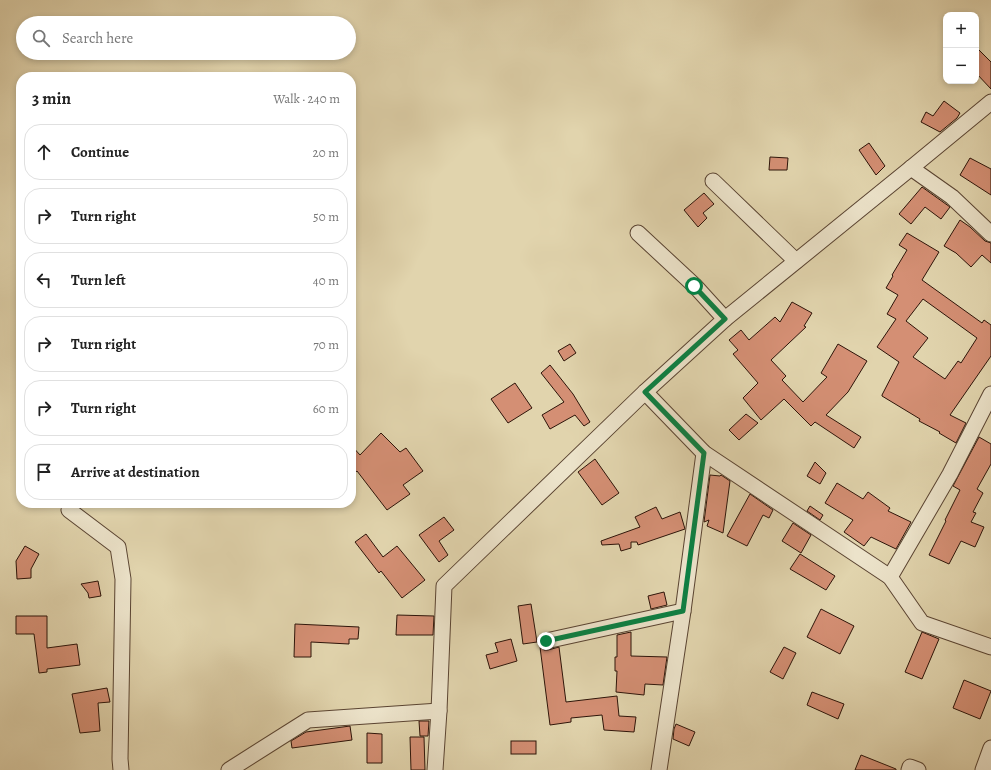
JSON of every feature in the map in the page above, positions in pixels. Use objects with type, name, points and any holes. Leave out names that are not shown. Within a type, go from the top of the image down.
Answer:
[{"type":"street","points":[[436,770],[444,586],[645,392],[725,319],[991,102]]},
{"type":"street","points":[[911,168],[952,197],[991,234]]},
{"type":"street","points":[[713,181],[796,261]]},
{"type":"street","points":[[638,233],[694,286],[725,319]]},
{"type":"street","points":[[645,392],[704,453],[890,577],[922,623],[991,647]]},
{"type":"street","points":[[890,577],[950,474],[991,394]]},
{"type":"street","points":[[659,770],[683,611],[704,453]]},
{"type":"street","points":[[69,510],[118,547],[123,579],[121,770]]},
{"type":"street","points":[[546,641],[683,611]]},
{"type":"street","points":[[229,770],[308,720],[439,711]]},
{"type":"street","points":[[983,770],[991,748]]},
{"type":"street","points":[[909,770],[910,767],[918,770]]},
{"type":"building","points":[[979,50],[991,62],[991,89],[979,76]]},
{"type":"building","points":[[944,101],[960,113],[957,118],[940,132],[921,122],[926,112],[933,116]]},
{"type":"building","points":[[869,143],[885,166],[876,175],[859,150]]},
{"type":"building","points":[[770,157],[788,158],[787,170],[769,170]]},
{"type":"building","points":[[970,158],[991,169],[991,195],[960,175]]},
{"type":"building","points":[[922,187],[950,207],[941,219],[925,207],[911,224],[899,214]]},
{"type":"building","points":[[704,193],[714,204],[703,213],[707,218],[698,227],[684,210]]},
{"type":"building","points":[[960,220],[985,241],[991,243],[991,263],[982,255],[971,267],[956,253],[944,246]]},
{"type":"building","points":[[907,233],[939,252],[922,280],[982,323],[984,320],[991,325],[991,356],[950,415],[966,423],[956,443],[939,433],[940,432],[919,421],[920,419],[882,396],[899,362],[877,347],[896,319],[887,314],[898,295],[886,288],[907,250],[899,245]],"holes":[[[923,299],[977,338],[961,363],[958,361],[945,379],[913,357],[928,338],[906,321]]]},
{"type":"building","points":[[792,302],[812,313],[804,326],[806,327],[771,360],[786,376],[782,380],[803,402],[827,377],[821,373],[838,344],[867,361],[848,392],[826,415],[861,437],[854,448],[815,422],[811,426],[784,399],[761,420],[743,398],[758,383],[733,354],[738,350],[729,340],[741,330],[749,340],[775,317],[780,322]]},
{"type":"building","points":[[570,344],[576,353],[564,361],[558,351]]},
{"type":"building","points":[[550,365],[573,394],[590,422],[584,426],[575,415],[550,429],[542,415],[564,402],[541,373]]},
{"type":"building","points":[[515,383],[532,408],[508,423],[491,399]]},
{"type":"building","points":[[746,414],[758,423],[739,440],[729,430]]},
{"type":"building","points":[[381,433],[400,452],[406,448],[423,471],[403,485],[410,494],[387,510],[357,471],[356,472],[356,451],[360,455]]},
{"type":"building","points":[[979,437],[991,444],[991,464],[977,489],[983,493],[973,512],[976,513],[971,522],[984,527],[975,547],[961,541],[949,564],[929,555],[960,490],[953,486]]},
{"type":"building","points":[[595,459],[619,493],[602,505],[578,472]]},
{"type":"building","points":[[815,462],[826,473],[820,484],[807,476]]},
{"type":"building","points":[[710,475],[721,475],[730,481],[723,533],[707,526],[709,520],[704,522]]},
{"type":"building","points":[[837,483],[863,499],[868,492],[890,508],[888,511],[911,522],[896,549],[871,537],[864,546],[844,532],[853,520],[825,503]]},
{"type":"building","points":[[750,494],[773,510],[769,518],[763,515],[747,546],[727,536]]},
{"type":"building","points":[[810,506],[823,515],[820,520],[807,511]]},
{"type":"building","points":[[656,507],[662,519],[680,512],[685,529],[638,545],[637,542],[631,542],[631,548],[621,551],[619,544],[602,545],[601,541],[640,527],[635,517]]},
{"type":"building","points":[[444,517],[454,530],[439,541],[448,555],[439,562],[419,535]]},
{"type":"building","points":[[793,523],[811,535],[801,553],[782,541]]},
{"type":"building","points":[[366,534],[383,557],[397,546],[425,580],[402,598],[381,571],[379,573],[355,542]]},
{"type":"building","points":[[25,546],[39,554],[31,569],[31,578],[17,579],[16,561]]},
{"type":"building","points":[[800,554],[835,576],[826,590],[790,569]]},
{"type":"building","points":[[98,581],[101,596],[89,598],[88,593],[81,584]]},
{"type":"building","points":[[664,592],[667,605],[651,609],[648,596]]},
{"type":"building","points":[[531,604],[537,642],[523,644],[518,606]]},
{"type":"building","points":[[821,609],[854,626],[840,654],[807,637]]},
{"type":"building","points":[[397,615],[434,616],[433,635],[396,635]]},
{"type":"building","points":[[16,616],[47,616],[47,648],[77,644],[80,665],[47,669],[47,672],[39,673],[34,634],[16,634]]},
{"type":"building","points":[[295,624],[359,627],[358,639],[349,639],[349,644],[311,642],[311,657],[294,657]]},
{"type":"building","points":[[631,632],[631,656],[667,657],[663,685],[645,684],[644,695],[616,692],[617,671],[615,671],[615,657],[617,657],[617,635]]},
{"type":"building","points":[[922,632],[939,639],[922,679],[905,672]]},
{"type":"building","points":[[511,639],[517,661],[490,669],[486,655],[498,652],[495,643]]},
{"type":"building","points":[[540,647],[544,650],[548,650],[559,647],[566,702],[617,696],[619,716],[636,717],[634,732],[604,730],[602,715],[571,718],[571,722],[550,725]]},
{"type":"building","points":[[784,647],[796,653],[783,679],[770,672]]},
{"type":"building","points":[[964,680],[991,691],[980,719],[953,708]]},
{"type":"building","points":[[107,688],[110,702],[98,703],[100,731],[80,733],[72,694]]},
{"type":"building","points":[[812,692],[844,704],[838,719],[807,705]]},
{"type":"building","points":[[419,721],[429,721],[428,736],[420,736]]},
{"type":"building","points":[[676,724],[695,732],[689,746],[673,739]]},
{"type":"building","points":[[350,726],[352,740],[292,748],[291,741],[306,732]]},
{"type":"building","points":[[367,733],[382,734],[382,763],[367,763]]},
{"type":"building","points":[[410,737],[424,737],[425,770],[411,770]]},
{"type":"building","points":[[511,741],[536,741],[536,754],[511,754]]},
{"type":"building","points":[[861,755],[896,769],[896,770],[855,770]]},
{"type":"route","points":[[546,641],[683,611],[704,453],[645,392],[725,319],[694,286]]}]
